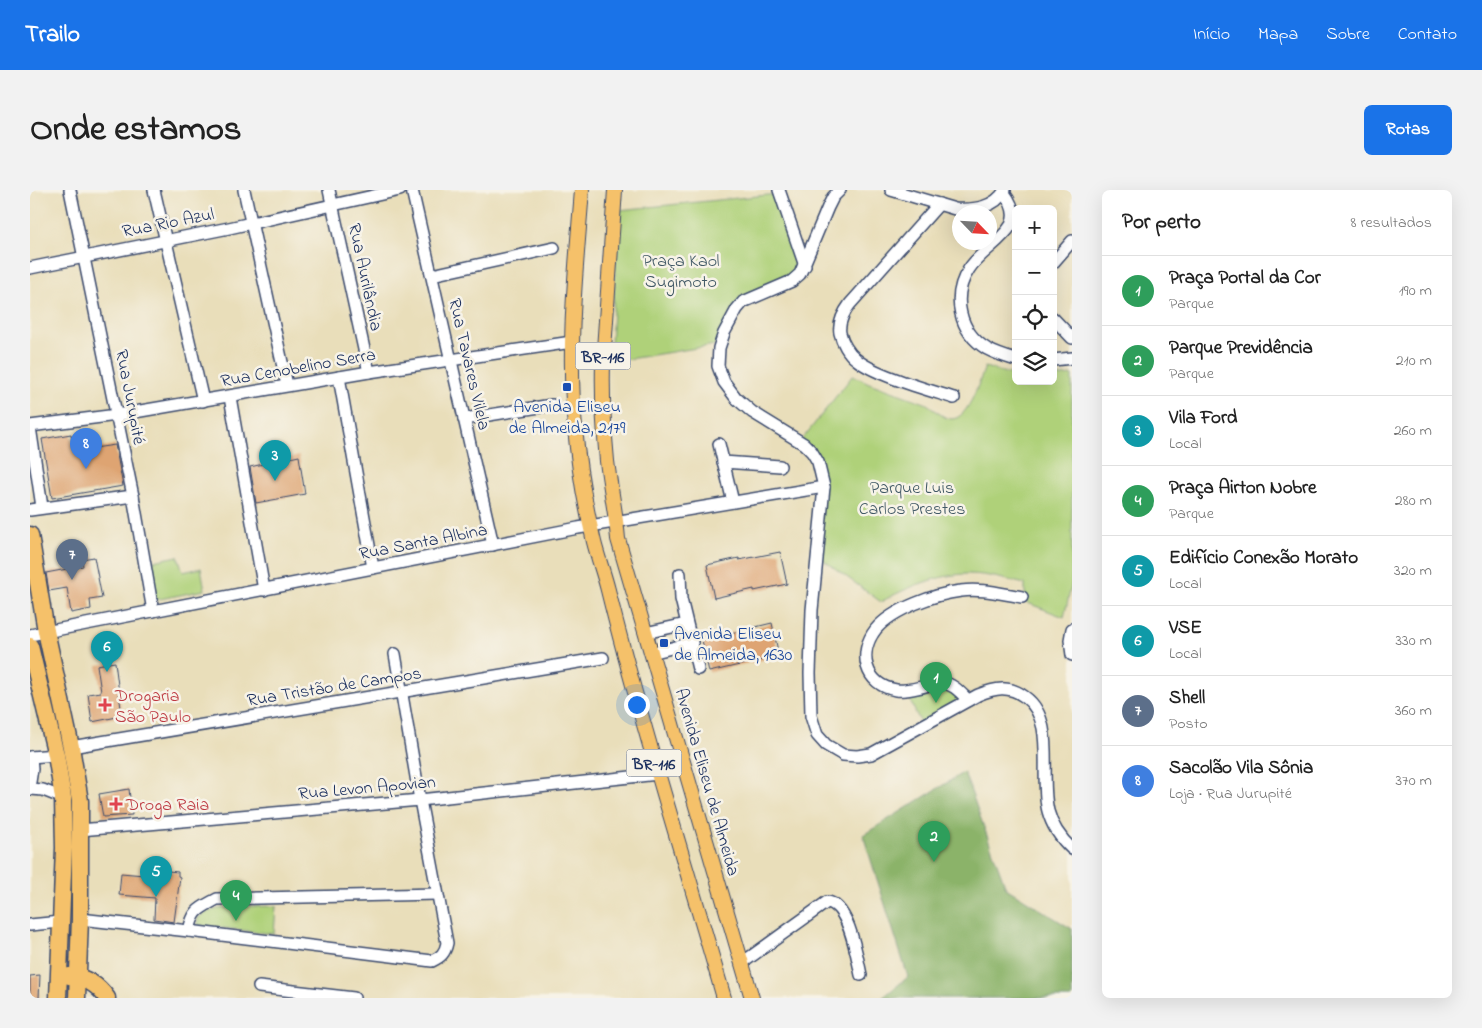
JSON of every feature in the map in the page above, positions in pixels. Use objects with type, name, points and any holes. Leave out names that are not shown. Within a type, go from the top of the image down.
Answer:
[{"type":"highway","points":[[30,535],[36,611],[46,631],[64,751],[64,848],[58,998]]},
{"type":"highway","points":[[30,646],[80,801],[80,919],[77,998]]},
{"type":"highway","points":[[59,976],[78,977],[95,986],[107,998]]},
{"type":"main road","name":"BR-116","points":[[582,190],[572,342],[572,386],[575,429],[591,526],[623,655],[724,998]]},
{"type":"main road","name":"Avenida Eliseu de Almeida","points":[[615,190],[602,393],[607,460],[618,539],[752,998]]},
{"type":"street","name":"Rua Jurupité","points":[[70,190],[133,496],[153,611]]},
{"type":"street","points":[[154,190],[203,401]]},
{"type":"street","points":[[244,190],[287,385]]},
{"type":"street","name":"Rua Aurilândia","points":[[329,190],[369,372]]},
{"type":"street","name":"Rua Rio Azul","points":[[30,268],[252,223],[400,190]]},
{"type":"street","name":"Rua Tavares Vilela","points":[[412,190],[493,545]]},
{"type":"street","points":[[780,190],[805,266]]},
{"type":"street","points":[[840,190],[833,197],[828,207],[805,266],[800,274],[792,281],[744,302],[737,309],[724,333],[719,348],[718,366],[724,382],[741,403],[752,412],[804,444],[818,462],[824,487],[812,610],[810,673],[811,716],[817,734],[826,745],[843,755],[871,754],[968,700],[992,689],[1002,688],[1021,694],[1036,707],[1044,725],[1044,792],[1048,810],[1052,825],[1063,841],[1072,849]]},
{"type":"street","points":[[891,190],[955,209],[977,209],[989,204],[1005,192],[1014,211],[1011,224],[969,269],[964,278],[958,301],[964,323],[970,334],[988,350],[1012,359]]},
{"type":"street","points":[[939,204],[850,304],[840,322],[840,332],[848,351],[856,360],[869,368],[954,398]]},
{"type":"street","points":[[1057,258],[1072,241]]},
{"type":"street","points":[[432,275],[554,248]]},
{"type":"street","points":[[1057,322],[1072,338]]},
{"type":"street","name":"Rua Cenobelino Serra","points":[[30,426],[117,415],[287,385],[572,342]]},
{"type":"street","points":[[1057,360],[1072,358]]},
{"type":"street","points":[[339,377],[373,568]]},
{"type":"street","points":[[230,396],[264,590]]},
{"type":"street","points":[[464,419],[552,405]]},
{"type":"street","points":[[30,426],[42,508]]},
{"type":"street","points":[[719,444],[733,502]]},
{"type":"street","points":[[723,462],[780,466]]},
{"type":"street","name":"Rua Santa Albina","points":[[30,635],[617,521],[824,487]]},
{"type":"street","points":[[30,510],[133,496]]},
{"type":"street","points":[[680,574],[686,624],[698,670]]},
{"type":"street","points":[[968,700],[956,688],[941,682],[904,691],[885,687],[876,680],[867,668],[865,650],[869,639],[877,628],[894,614],[942,594],[979,590],[1022,597]]},
{"type":"street","points":[[645,633],[686,624]]},
{"type":"street","points":[[1072,629],[1070,640],[1072,655]]},
{"type":"street","points":[[651,654],[692,643]]},
{"type":"street","points":[[80,919],[432,961],[440,957],[446,951],[447,943],[420,800],[396,654]]},
{"type":"street","name":"Rua Tristão de Campos","points":[[31,757],[603,658]]},
{"type":"street","points":[[30,782],[31,757]]},
{"type":"street","name":"Rua Levon Apovian","points":[[80,830],[420,800],[658,774]]},
{"type":"street","points":[[30,789],[43,790],[63,798]]},
{"type":"street","points":[[189,931],[192,918],[200,908],[217,900],[437,894]]},
{"type":"street","points":[[742,963],[827,902],[831,902],[837,905],[848,922],[861,976]]},
{"type":"street","points":[[30,924],[60,922]]},
{"type":"street","points":[[259,987],[354,998]]},
{"type":"green space","name":"Praça Kaol Sugimoto","points":[[778,194],[803,264],[790,277],[737,303],[715,345],[610,362],[619,210]]},
{"type":"green space","name":"Parque Luis Carlos Prestes","points":[[985,367],[1012,375],[1012,385],[1057,385],[1057,377],[1072,375],[1072,583],[1064,617],[1025,602],[1025,584],[975,574],[946,576],[934,579],[881,602],[818,556],[823,483],[800,442],[853,375],[869,383],[925,403],[944,417],[954,419],[966,409],[976,391]]},
{"type":"green space","points":[[178,556],[183,572],[201,568],[205,590],[155,600],[149,562]]},
{"type":"green space","points":[[941,683],[965,701],[922,726],[906,692]]},
{"type":"green space","points":[[964,772],[1006,888],[1072,929],[1072,998],[882,998],[908,977],[863,835]]},
{"type":"green space","points":[[276,906],[274,934],[197,925],[198,918],[214,910],[235,907]]},
{"type":"building","points":[[71,434],[74,451],[115,445],[123,486],[52,498],[42,439]]},
{"type":"building","points":[[299,456],[305,494],[256,503],[250,467]]},
{"type":"building","points":[[780,552],[787,584],[714,598],[707,565]]},
{"type":"building","points":[[94,557],[102,598],[90,600],[91,609],[71,613],[67,588],[49,591],[46,573],[83,566],[82,559]]},
{"type":"building","points":[[772,623],[779,656],[709,672],[702,640]]},
{"type":"building","name":"Drogaria São Paulo","points":[[115,662],[122,716],[92,722],[88,694],[101,692],[97,665]]},
{"type":"building","name":"Droga Raia","points":[[129,789],[132,815],[103,817],[99,794]]},
{"type":"building","points":[[168,871],[178,872],[180,877],[174,922],[154,919],[155,898],[119,895],[121,873],[167,877]]},
{"type":"building","points":[[40,975],[39,998],[30,998],[30,976]]},
{"type":"place","name":"Avenida Eliseu de Almeida, 2179","points":[[567,387]]},
{"type":"place","name":"Sacolão Vila Sônia","points":[[86,469]]},
{"type":"place","name":"Vila Ford","points":[[275,481]]},
{"type":"place","name":"Shell","points":[[72,580]]},
{"type":"place","name":"Avenida Eliseu de Almeida, 1630","points":[[664,643]]},
{"type":"place","name":"VSE","points":[[107,672]]},
{"type":"place","name":"Praça Portal da Cor","points":[[936,703]]},
{"type":"place","name":"Drogaria São Paulo","points":[[105,705]]},
{"type":"place","name":"Droga Raia","points":[[116,804]]},
{"type":"place","name":"Parque Previdência","points":[[934,862]]},
{"type":"place","name":"Edifício Conexão Morato","points":[[156,897]]},
{"type":"place","name":"Praça Airton Nobre","points":[[236,921]]}]
